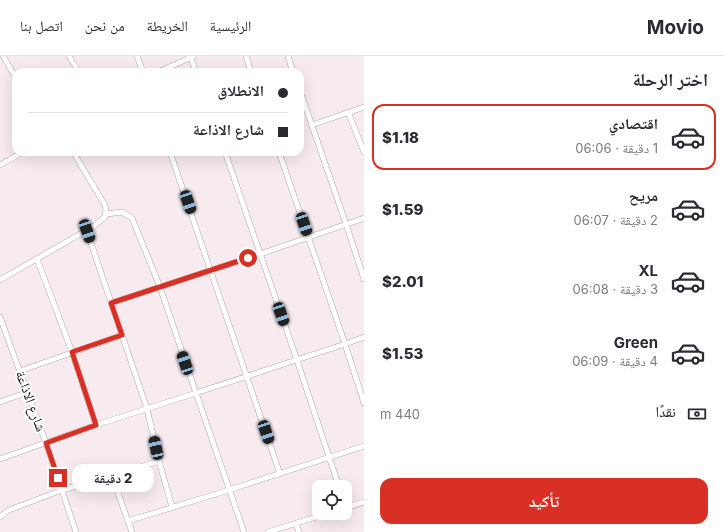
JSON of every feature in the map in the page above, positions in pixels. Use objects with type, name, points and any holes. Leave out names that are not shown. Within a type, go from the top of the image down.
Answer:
[{"type":"street","points":[[3,56],[12,71]]},
{"type":"street","points":[[69,56],[76,68]]},
{"type":"street","points":[[137,56],[142,68]]},
{"type":"street","points":[[246,56],[250,68]]},
{"type":"street","points":[[288,56],[292,68]]},
{"type":"street","points":[[167,68],[193,57],[195,68]]},
{"type":"street","points":[[304,102],[364,279]]},
{"type":"street","points":[[312,125],[364,107]]},
{"type":"street","points":[[348,112],[364,152]]},
{"type":"street","points":[[0,165],[16,156]]},
{"type":"street","points":[[0,280],[104,220],[106,214],[104,205],[75,156]]},
{"type":"street","points":[[171,156],[280,474]]},
{"type":"street","points":[[225,156],[297,360],[337,480]]},
{"type":"street","points":[[280,156],[364,403]]},
{"type":"street","points":[[106,214],[122,212],[132,218],[160,287],[244,532]]},
{"type":"street","points":[[111,303],[364,218]]},
{"type":"street","points":[[87,231],[147,409],[158,461],[172,507]]},
{"type":"street","points":[[37,259],[72,352],[96,425]]},
{"type":"street","name":"شارع الاذاعة","points":[[0,316],[46,443],[76,532]]},
{"type":"street","points":[[20,371],[122,335]]},
{"type":"street","points":[[0,459],[96,425],[364,337]]},
{"type":"street","points":[[0,402],[28,392]]},
{"type":"street","points":[[128,521],[280,474],[364,446]]},
{"type":"street","points":[[0,517],[9,510],[62,490],[158,461]]},
{"type":"street","points":[[112,476],[132,532]]},
{"type":"street","points":[[352,505],[364,502]]},
{"type":"street","points":[[268,532],[312,518]]},
{"type":"street","points":[[296,523],[299,532]]},
{"type":"route","points":[[58,478],[46,443],[96,425],[72,352],[122,335],[111,303],[248,258]]}]
